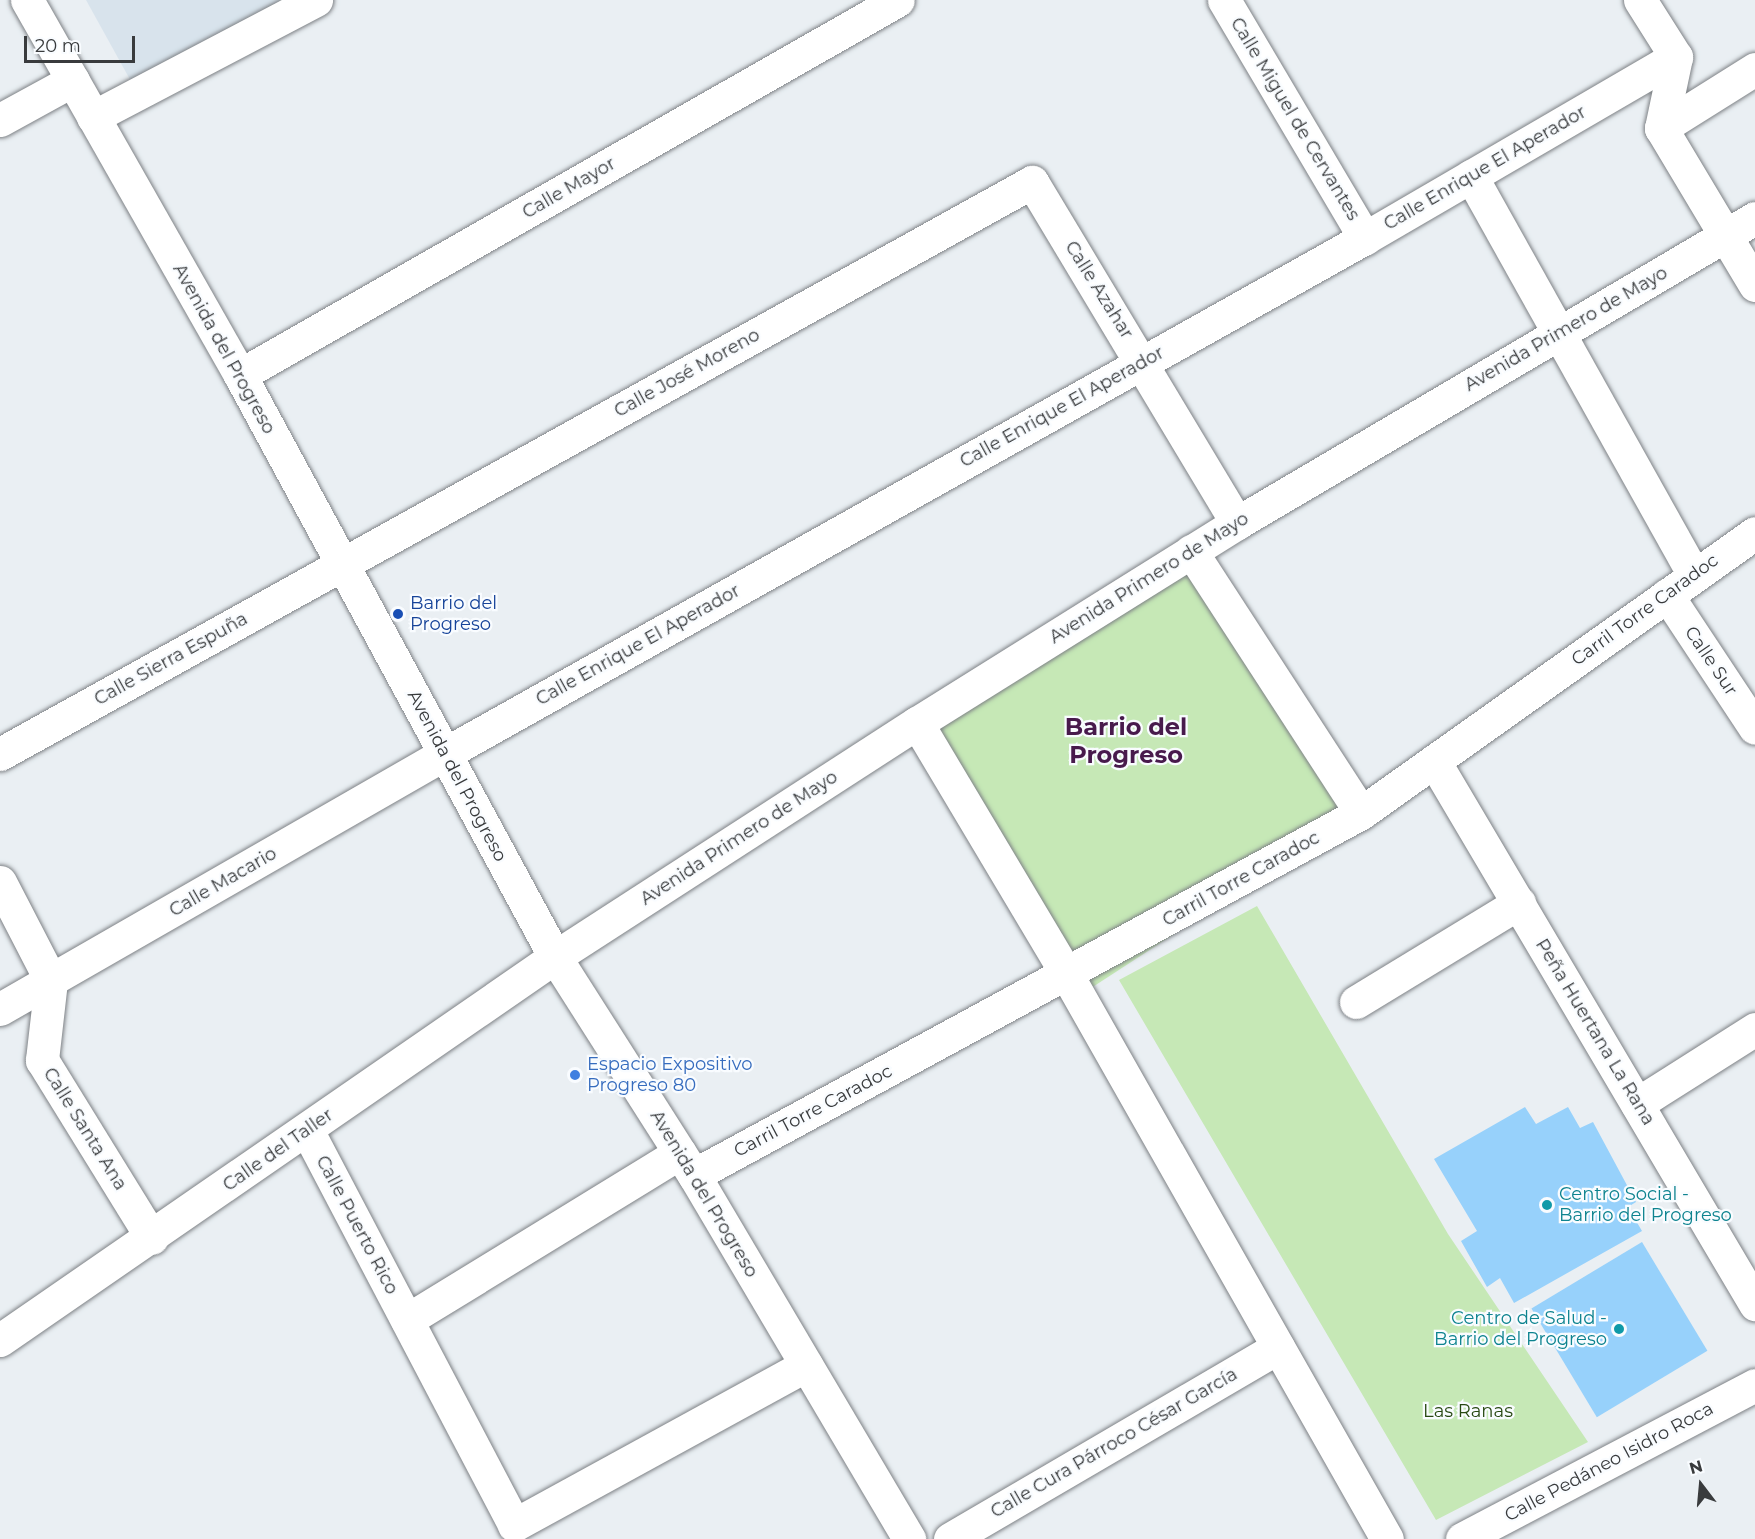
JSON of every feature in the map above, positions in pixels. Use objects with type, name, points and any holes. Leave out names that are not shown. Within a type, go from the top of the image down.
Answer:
[{"type":"street","name":"Avenida del Progreso","points":[[27,0],[240,375],[555,957],[687,1164],[909,1539]]},
{"type":"street","points":[[93,117],[316,0]]},
{"type":"street","name":"Calle Mayor","points":[[240,375],[898,0]]},
{"type":"street","name":"Calle Miguel de Cervantes","points":[[1224,0],[1365,238]]},
{"type":"street","points":[[1640,0],[1676,57],[1661,128],[1755,285]]},
{"type":"street","name":"Calle Enrique El Aperador","points":[[446,753],[1365,238],[1676,57]]},
{"type":"street","points":[[1661,128],[1755,69]]},
{"type":"street","points":[[0,120],[72,80]]},
{"type":"street","points":[[1471,176],[1557,334],[1694,575]]},
{"type":"street","name":"Calle Azahar","points":[[1032,183],[1143,362],[1238,523]]},
{"type":"street","name":"Calle José Moreno","points":[[342,564],[1032,183]]},
{"type":"street","name":"Avenida Primero de Mayo","points":[[555,957],[917,723],[1191,551],[1755,218]]},
{"type":"street","name":"Carril Torre Caradoc","points":[[407,1320],[687,1164],[1066,975],[1361,813],[1755,532]]},
{"type":"street","points":[[1191,551],[1361,813]]},
{"type":"street","name":"Calle Sierra Espuña","points":[[0,754],[342,564]]},
{"type":"street","name":"Calle Sur","points":[[1666,594],[1755,728]]},
{"type":"street","points":[[917,723],[1066,975],[1387,1539]]},
{"type":"street","name":"Calle Macario","points":[[0,1009],[446,753]]},
{"type":"street","name":"Peña Huertana La Rana","points":[[1434,761],[1755,1304]]},
{"type":"street","points":[[0,882],[51,981]]},
{"type":"street","points":[[1356,1002],[1519,903]]},
{"type":"street","name":"Calle del Taller","points":[[0,1340],[152,1239],[555,957]]},
{"type":"street","name":"Calle Santa Ana","points":[[51,981],[42,1060],[152,1239]]},
{"type":"street","points":[[1637,1104],[1755,1029]]},
{"type":"street","name":"Calle Puerto Rico","points":[[307,1130],[514,1525],[806,1365]]},
{"type":"street","name":"Calle Cura Párroco César García","points":[[950,1539],[1278,1347]]},
{"type":"street","name":"Calle Pedáneo Isidro Roca","points":[[1462,1539],[1755,1385]]},
{"type":"shaded area","points":[[86,0],[316,0],[138,94]]},
{"type":"green space","points":[[1191,551],[1361,813],[1089,989],[919,727]]},
{"type":"green space","name":"Las Ranas","points":[[1257,906],[1448,1234],[1588,1442],[1436,1520],[1119,980]]},
{"type":"building","name":"Centro Social - Barrio del Progreso","points":[[1525,1107],[1536,1124],[1568,1107],[1580,1128],[1593,1122],[1636,1202],[1628,1207],[1642,1231],[1514,1303],[1500,1278],[1487,1287],[1461,1241],[1477,1231],[1434,1159]]},
{"type":"building","name":"Centro de Salud - Barrio del Progreso","points":[[1642,1242],[1707,1351],[1597,1417],[1531,1308]]},
{"type":"place","name":"Barrio del Progreso","points":[[398,614]]},
{"type":"place","name":"Espacio Expositivo Progreso 80","points":[[575,1075]]},
{"type":"place","name":"Centro Social - Barrio del Progreso","points":[[1547,1205]]},
{"type":"place","name":"Centro de Salud - Barrio del Progreso","points":[[1619,1329]]},
{"type":"district","name":"Barrio del Progreso","points":[[1126,741]]}]
